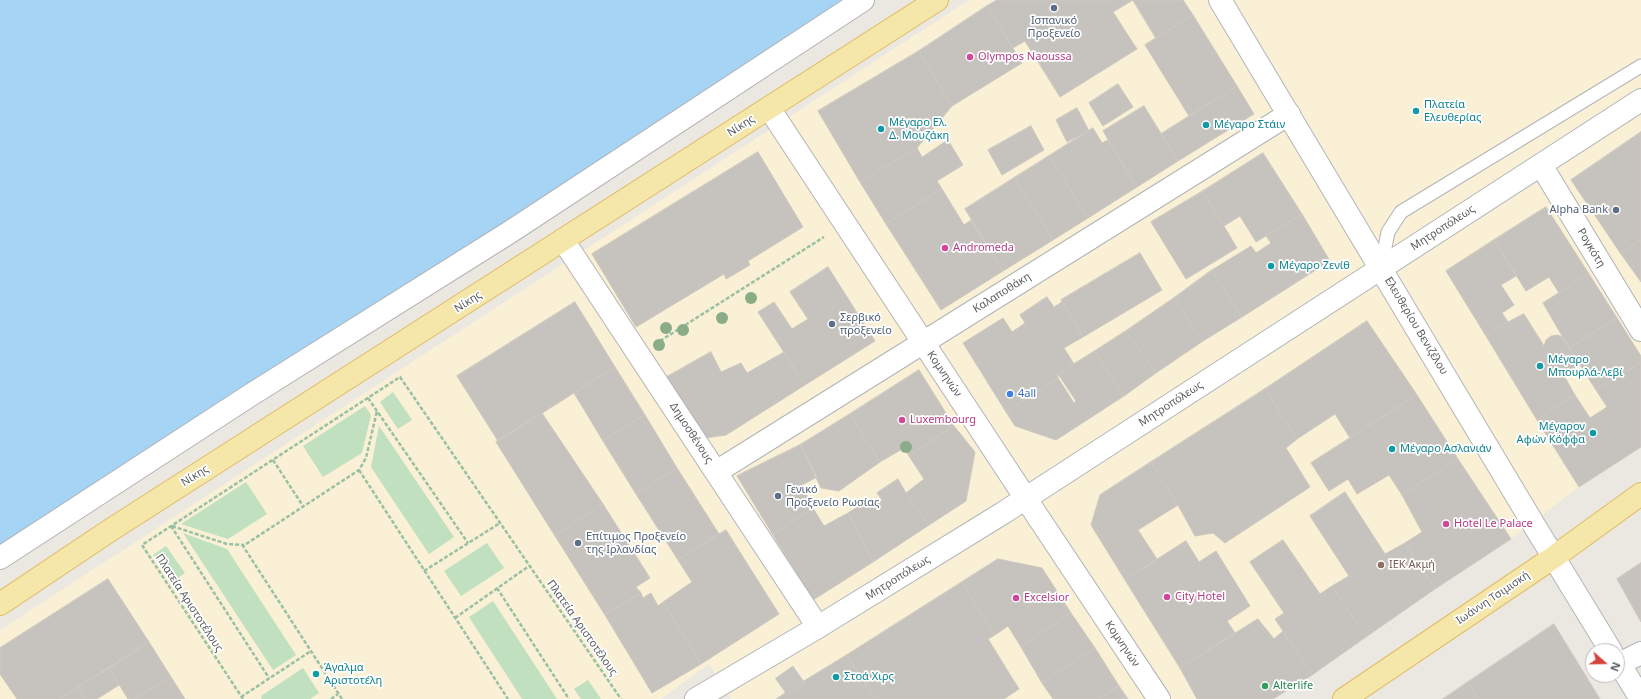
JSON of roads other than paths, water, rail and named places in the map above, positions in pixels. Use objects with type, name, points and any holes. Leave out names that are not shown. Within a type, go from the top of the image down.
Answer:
[{"type":"main road","name":"Νίκης","points":[[0,604],[109,531],[937,0]]},
{"type":"main road","name":"Ιωάννη Τσιμισκή","points":[[1344,699],[1554,557],[1641,494]]},
{"type":"street","points":[[0,558],[249,396],[510,232],[863,0]]},
{"type":"street","name":"Ελευθερίου Βενιζέλου","points":[[1220,0],[1607,643]]},
{"type":"street","name":"Μητροπόλεως","points":[[696,699],[818,627],[1026,498],[1641,100]]},
{"type":"street","name":"Κομνηνών","points":[[770,108],[1159,699]]},
{"type":"street","name":"Καλαποθάκη","points":[[716,472],[1289,114]]},
{"type":"street","name":"Ρογκότη","points":[[1541,165],[1641,330]]},
{"type":"street","name":"Δημοσθένους","points":[[563,240],[716,472],[804,609],[818,627]]},
{"type":"street","points":[[1625,656],[1641,653]]},
{"type":"street","name":"Ελευθερίου Βενιζέλου","points":[[1625,673],[1641,699]]},
{"type":"lane","points":[[1381,268],[1388,232],[1401,212],[1641,66]]},
{"type":"water","points":[[0,0],[851,0],[0,546]]},
{"type":"tunnel","points":[[784,672],[803,699]]},
{"type":"place","name":"Ισπανικό Προξενείο","points":[[1054,8]]},
{"type":"place","name":"Olympos Naoussa","points":[[970,57]]},
{"type":"place","name":"Πλατεία Ελευθερίας","points":[[1416,111]]},
{"type":"place","name":"Μέγαρο Στάιν","points":[[1206,125]]},
{"type":"place","name":"Μέγαρο Ελ. Δ. Μουζάκη","points":[[881,129]]},
{"type":"place","name":"Alpha Bank","points":[[1616,210]]},
{"type":"place","name":"Andromeda","points":[[945,248]]},
{"type":"place","name":"Μέγαρο Ζενίθ","points":[[1271,266]]},
{"type":"place","name":"Σερβικό προξενείο","points":[[832,324]]},
{"type":"place","name":"Μέγαρο Μπουρλά-Λεβί","points":[[1540,366]]},
{"type":"place","name":"4all","points":[[1010,394]]},
{"type":"place","name":"Luxembourg","points":[[902,420]]},
{"type":"place","name":"Μέγαρον Αφών Κόφφα","points":[[1593,433]]},
{"type":"place","name":"Μέγαρο Ασλανιάν","points":[[1392,449]]},
{"type":"place","name":"Γενικό Προξενείο Ρωσίας","points":[[778,496]]},
{"type":"place","name":"Hotel Le Palace","points":[[1446,524]]},
{"type":"place","name":"Επίτιμος Προξενείο της Ιρλανδίας","points":[[578,543]]},
{"type":"place","name":"ΙΕΚ Ακμή","points":[[1381,565]]},
{"type":"place","name":"City Hotel","points":[[1167,597]]},
{"type":"place","name":"Excelsior","points":[[1016,598]]},
{"type":"place","name":"Άγαλμα Αριστοτέλη","points":[[316,674]]},
{"type":"place","name":"Στοά Χιρς","points":[[836,677]]},
{"type":"place","name":"Alterlife","points":[[1265,686]]}]
